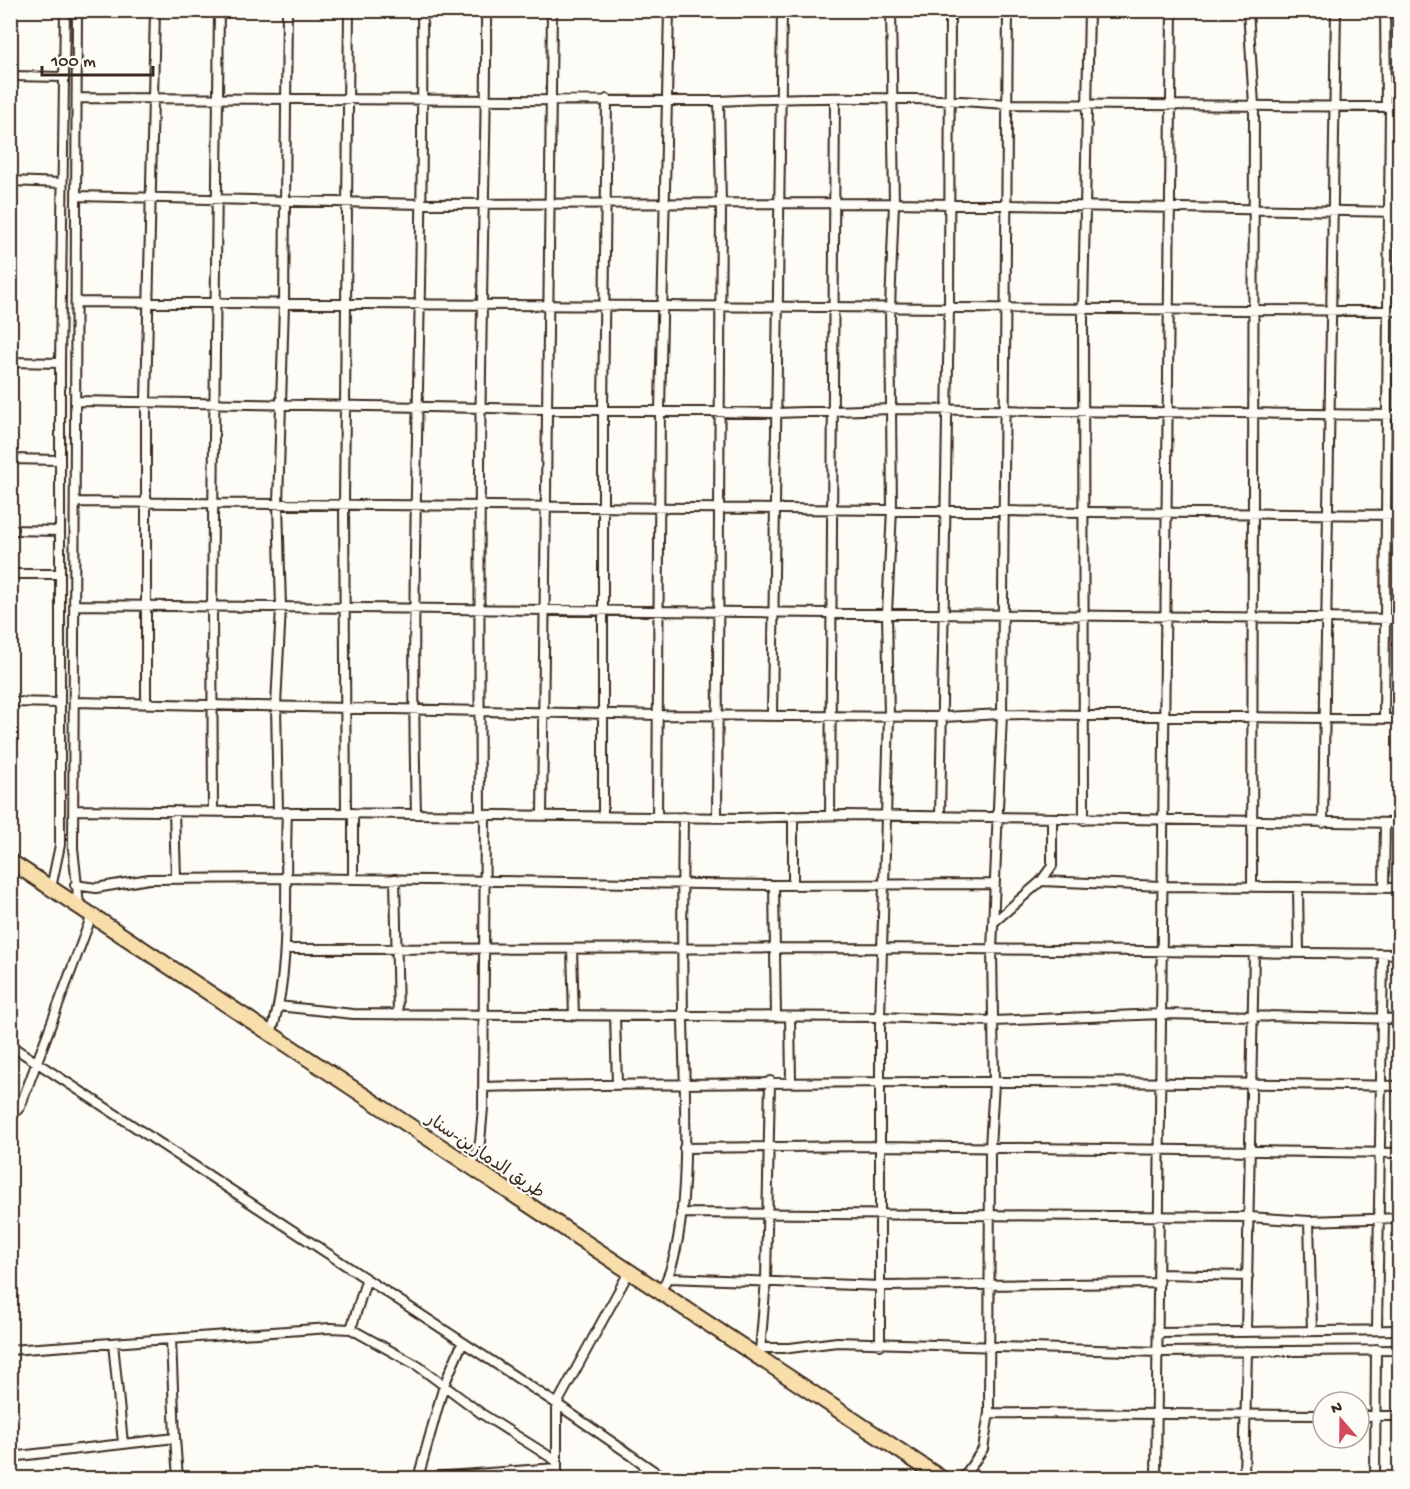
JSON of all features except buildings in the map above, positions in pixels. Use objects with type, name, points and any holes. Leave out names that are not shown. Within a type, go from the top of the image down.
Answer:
[{"type":"highway","name":"طريق الدمازين-سنار","points":[[10,861],[629,1272],[760,1353],[941,1479]]},
{"type":"street","points":[[51,888],[60,845],[60,363],[65,10]]},
{"type":"street","points":[[77,10],[73,810],[75,885],[79,907]]},
{"type":"street","points":[[146,704],[146,402],[155,10]]},
{"type":"street","points":[[213,811],[213,503],[218,303],[219,10]]},
{"type":"street","points":[[278,811],[276,705],[281,607],[278,504],[284,304],[287,10]]},
{"type":"street","points":[[349,10],[347,406],[344,504],[346,707],[353,879]]},
{"type":"street","points":[[416,814],[413,609],[422,304],[422,10]]},
{"type":"street","points":[[471,1167],[480,1142],[483,1087],[485,881],[479,710],[479,609],[487,98],[486,10]]},
{"type":"street","points":[[542,815],[552,10]]},
{"type":"street","points":[[657,817],[660,409],[669,99],[669,10]]},
{"type":"street","points":[[772,715],[782,10]]},
{"type":"street","points":[[880,1345],[880,1017],[889,717],[887,613],[892,509],[890,308],[894,203],[891,10]]},
{"type":"street","points":[[940,817],[949,308],[950,10]]},
{"type":"street","points":[[963,1479],[983,1449],[989,1413],[990,1147],[994,1083],[992,950],[1002,714],[1001,614],[1008,10]]},
{"type":"street","points":[[1084,820],[1083,309],[1089,10]]},
{"type":"street","points":[[1156,1479],[1172,10]]},
{"type":"street","points":[[1248,10],[1254,105],[1252,886]]},
{"type":"street","points":[[1323,823],[1336,10]]},
{"type":"street","points":[[1384,719],[1388,211],[1385,10]]},
{"type":"street","points":[[10,76],[63,77]]},
{"type":"street","points":[[77,98],[487,98],[719,101],[780,98],[950,100],[1007,104],[1400,107]]},
{"type":"street","points":[[603,816],[603,409],[607,99]]},
{"type":"street","points":[[830,815],[835,100]]},
{"type":"street","points":[[717,818],[721,205],[719,101]]},
{"type":"street","points":[[10,181],[62,183]]},
{"type":"street","points":[[76,196],[422,204],[894,203],[1006,207],[1333,209],[1400,212]]},
{"type":"street","points":[[76,302],[1400,311]]},
{"type":"street","points":[[10,362],[60,363]]},
{"type":"street","points":[[75,401],[660,409],[776,413],[891,409],[1253,414],[1329,412],[1400,415]]},
{"type":"street","points":[[10,459],[60,460]]},
{"type":"street","points":[[75,502],[1083,510],[1400,515]]},
{"type":"street","points":[[10,530],[60,531]]},
{"type":"street","points":[[10,574],[60,574]]},
{"type":"street","points":[[74,606],[1253,615],[1400,619]]},
{"type":"street","points":[[10,702],[60,703]]},
{"type":"street","points":[[74,702],[658,715],[943,717],[1002,714],[1400,719]]},
{"type":"street","points":[[73,810],[717,818],[830,815],[1400,824]]},
{"type":"street","points":[[174,811],[176,878]]},
{"type":"street","points":[[271,1034],[278,1006],[285,949],[284,878],[287,812]]},
{"type":"street","points":[[793,816],[793,885]]},
{"type":"street","points":[[660,1292],[669,1278],[676,1258],[681,1213],[684,1148],[683,817]]},
{"type":"street","points":[[993,923],[1041,881],[1052,866],[1052,819]]},
{"type":"street","points":[[1384,888],[1385,823]]},
{"type":"street","points":[[75,885],[96,888],[149,879],[176,878],[774,885],[994,884]]},
{"type":"street","points":[[395,879],[398,1015]]},
{"type":"street","points":[[1041,881],[1162,886],[1400,888]]},
{"type":"street","points":[[774,885],[776,1017]]},
{"type":"street","points":[[1298,887],[1299,953]]},
{"type":"street","points":[[10,1118],[20,1107],[92,915]]},
{"type":"street","points":[[285,949],[883,948],[1400,954]]},
{"type":"street","points":[[572,949],[574,1016]]},
{"type":"street","points":[[1246,1332],[1254,952]]},
{"type":"street","points":[[1377,1330],[1383,954]]},
{"type":"street","points":[[278,1006],[353,1014],[483,1016],[880,1017],[993,1021],[1162,1014],[1400,1019]]},
{"type":"street","points":[[615,1016],[617,1084]]},
{"type":"street","points":[[790,1017],[791,1081]]},
{"type":"street","points":[[10,1045],[556,1404],[664,1479]]},
{"type":"street","points":[[483,1087],[770,1081],[1161,1082],[1400,1086]]},
{"type":"street","points":[[770,1081],[766,1280],[760,1353],[837,1342],[1159,1352],[1400,1350]]},
{"type":"street","points":[[684,1148],[880,1146],[1400,1153]]},
{"type":"street","points":[[681,1213],[1249,1217],[1309,1221],[1400,1218]]},
{"type":"street","points":[[1309,1221],[1312,1331]]},
{"type":"street","points":[[557,1479],[556,1404],[629,1272]]},
{"type":"street","points":[[669,1278],[881,1286],[1248,1276]]},
{"type":"street","points":[[351,1329],[366,1281]]},
{"type":"street","points":[[10,1350],[330,1328],[351,1329],[418,1366],[556,1464]]},
{"type":"street","points":[[1159,1333],[1400,1330]]},
{"type":"street","points":[[171,1339],[178,1479]]},
{"type":"street","points":[[113,1342],[123,1443]]},
{"type":"street","points":[[462,1344],[444,1385],[419,1479],[556,1464]]},
{"type":"street","points":[[1375,1479],[1376,1349]]},
{"type":"street","points":[[1244,1479],[1246,1351]]},
{"type":"street","points":[[989,1413],[1311,1415]]},
{"type":"street","points":[[1371,1416],[1400,1416]]},
{"type":"street","points":[[10,1457],[175,1438]]},
{"type":"street","points":[[643,1464],[648,1479]]},
{"type":"street","points":[[1064,1478],[1070,1479]]}]
